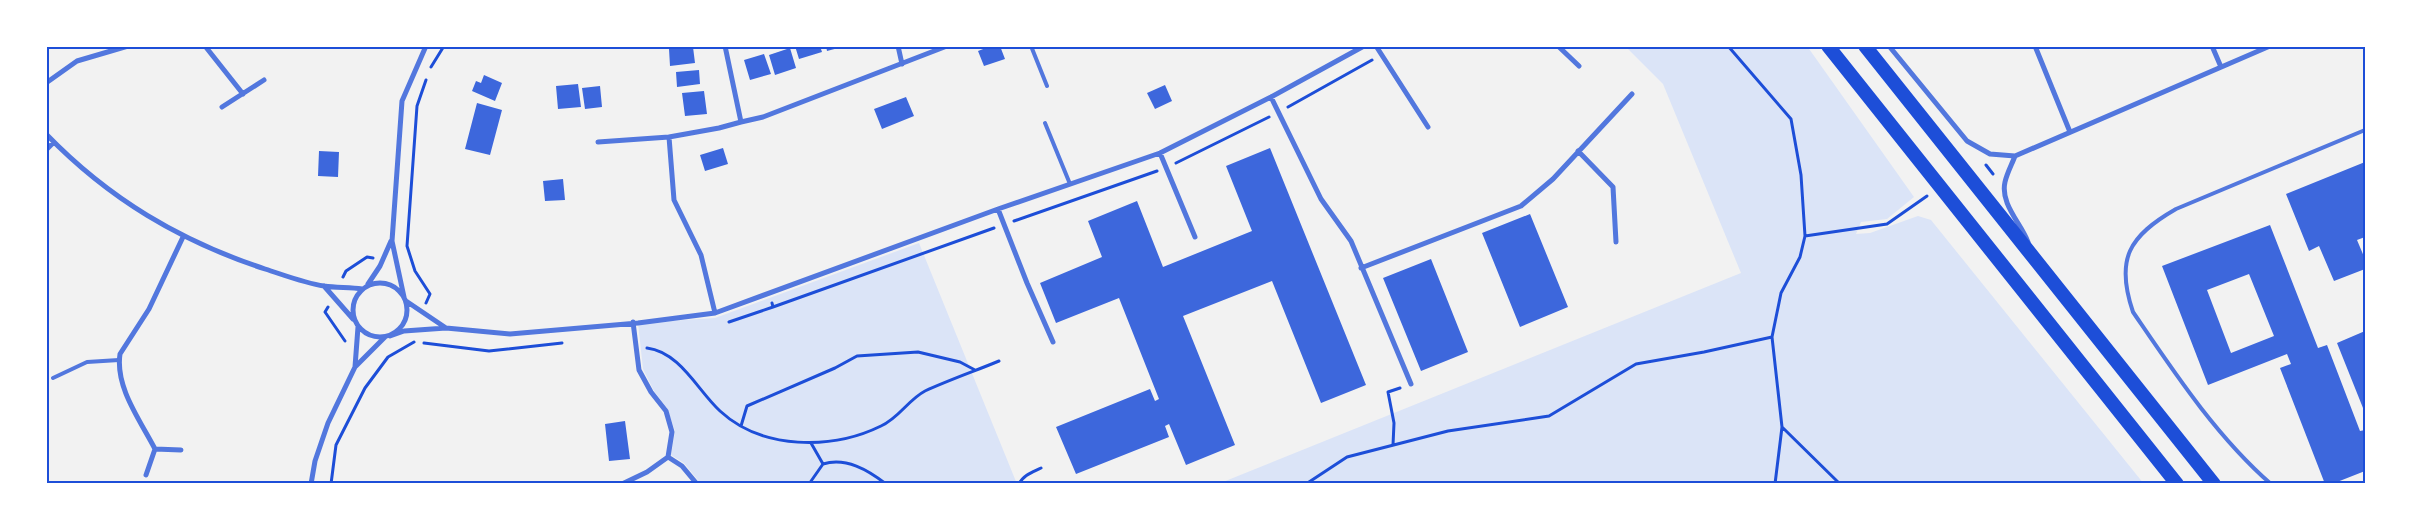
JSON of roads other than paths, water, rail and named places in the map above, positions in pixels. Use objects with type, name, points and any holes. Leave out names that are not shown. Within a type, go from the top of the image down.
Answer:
[{"type":"highway","points":[[1828,46],[2177,484]]},
{"type":"highway","points":[[1865,46],[2214,484]]},
{"type":"street","points":[[46,83],[77,61],[128,46]]},
{"type":"street","points":[[205,46],[243,94]]},
{"type":"street","points":[[312,484],[315,461],[328,423],[355,367],[388,336],[404,324],[407,316],[392,241],[402,101],[426,46]]},
{"type":"street","points":[[725,46],[741,122]]},
{"type":"street","points":[[898,46],[902,64]]},
{"type":"street","points":[[598,142],[669,137],[720,128],[763,117],[947,46]]},
{"type":"street","points":[[323,286],[354,319],[358,327],[372,337],[388,336],[419,329],[446,328],[510,334],[715,313],[998,209],[1160,153],[1271,97],[1364,46]]},
{"type":"street","points":[[1376,46],[1428,127]]},
{"type":"street","points":[[1558,46],[1579,66]]},
{"type":"street","points":[[1889,46],[1967,141],[1990,154],[2015,156],[2270,46]]},
{"type":"street","points":[[2035,46],[2070,132]]},
{"type":"street","points":[[2212,46],[2220,67]]},
{"type":"street","points":[[222,107],[264,80]]},
{"type":"street","points":[[1361,268],[1521,206],[1553,179],[1632,94]]},
{"type":"street","points":[[1271,97],[1321,199],[1351,241],[1411,384]]},
{"type":"street","points":[[46,134],[120,200],[183,237],[227,257],[323,286],[362,289]]},
{"type":"street","points":[[669,137],[674,200],[701,255],[715,313]]},
{"type":"street","points":[[46,150],[54,142]]},
{"type":"street","points":[[1578,151],[1613,186],[1616,242]]},
{"type":"street","points":[[1160,153],[1195,237]]},
{"type":"street","points":[[2015,156],[2005,183],[2006,203],[2022,227],[2037,264]]},
{"type":"street","points":[[998,209],[1053,342]]},
{"type":"street","points":[[146,475],[155,449],[125,392],[118,368],[119,360],[120,354],[149,309],[183,237]]},
{"type":"street","points":[[368,285],[392,241]]},
{"type":"street","points":[[354,319],[354,302],[362,289],[376,283],[388,284],[398,289],[405,299],[422,314],[446,328]]},
{"type":"street","points":[[622,484],[647,472],[668,457],[672,432],[666,411],[651,392],[639,370],[633,322]]},
{"type":"street","points":[[355,367],[358,327]]},
{"type":"street","points":[[155,449],[181,450]]},
{"type":"street","points":[[668,457],[682,466],[697,484]]},
{"type":"lane","points":[[1031,46],[1047,86]]},
{"type":"lane","points":[[1046,123],[1070,184]]},
{"type":"lane","points":[[2271,484],[2255,471],[2218,429],[2133,312],[2126,293],[2125,266],[2135,240],[2150,224],[2167,214],[2365,130]]},
{"type":"lane","points":[[53,378],[88,362],[119,360]]}]
